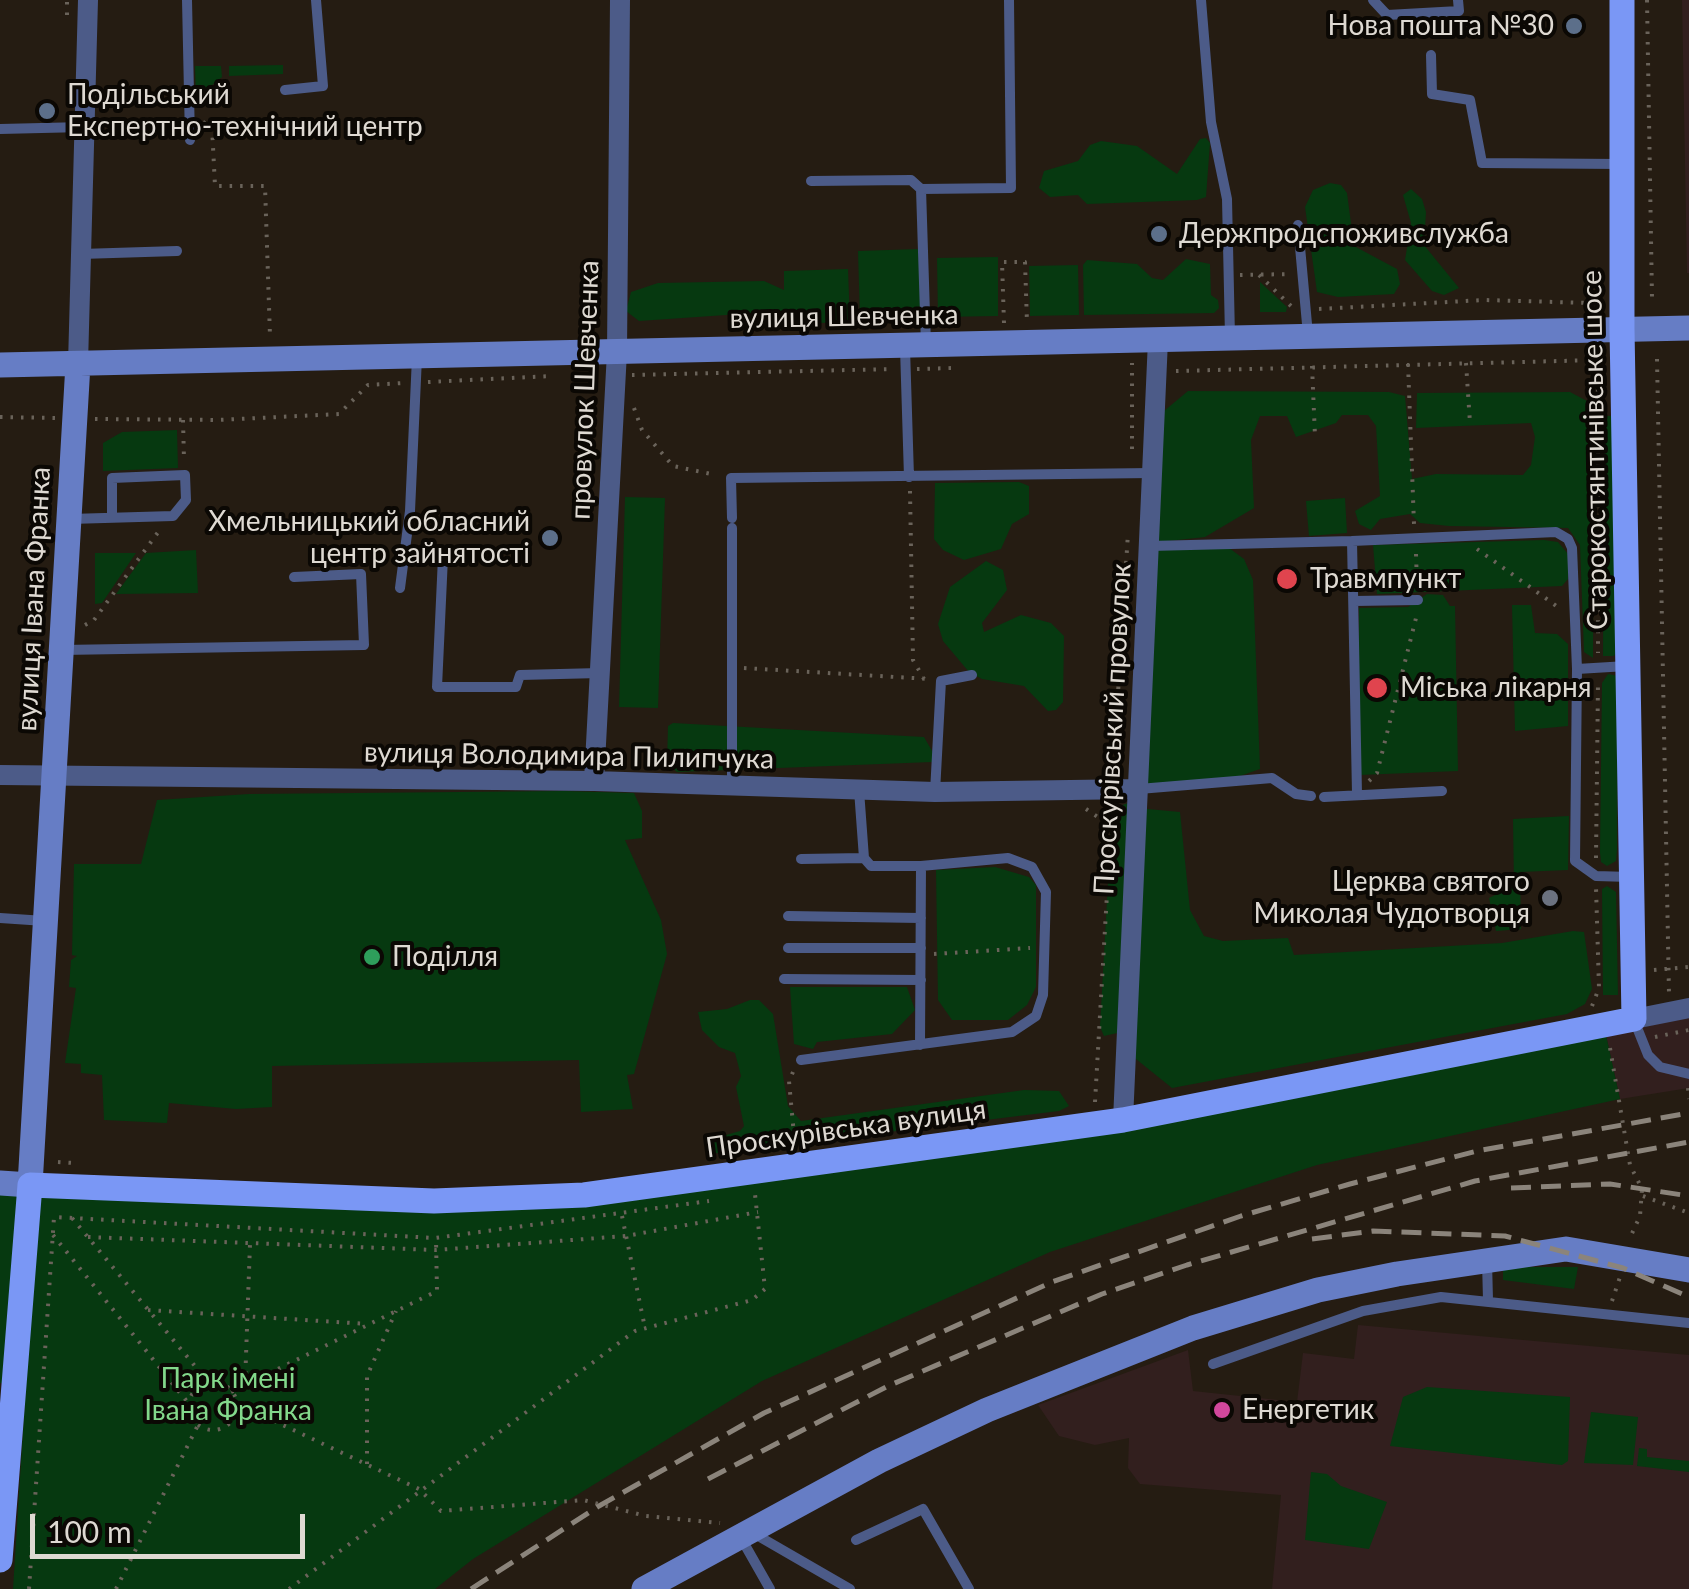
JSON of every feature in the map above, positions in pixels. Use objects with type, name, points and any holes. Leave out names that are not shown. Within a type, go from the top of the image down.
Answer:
[{"type":"main road","name":"Старокостянтинівське шосе","points":[[1622,0],[1622,329],[1634,1019]]},
{"type":"main road","name":"вулиця Шевченка","points":[[0,366],[617,352],[912,353],[1158,340],[1689,328]]},
{"type":"main road","name":"вулиця Івана Франка","points":[[0,1560],[7,1380],[30,1184],[78,364]]},
{"type":"main road","name":"Проскурівська вулиця","points":[[0,1183],[434,1201],[584,1195],[1123,1120],[1634,1019]]},
{"type":"main road","points":[[644,1589],[736,1529],[987,1410],[1194,1328],[1318,1290],[1566,1250],[1631,1257],[1689,1270]]},
{"type":"street","name":"вулиця Івана Франка","points":[[78,364],[88,0]]},
{"type":"street","name":"провулок Шевченка","points":[[594,781],[617,352],[620,0]]},
{"type":"street","name":"Проскурівський провулок","points":[[1123,1120],[1148,546],[1142,474],[1158,340]]},
{"type":"street","name":"вулиця Володимира Пилипчука","points":[[0,775],[594,781],[935,792],[1138,790]]},
{"type":"street","name":"Проскурівська вулиця","points":[[1634,1019],[1680,1010]]},
{"type":"lane","points":[[187,0],[190,140]]},
{"type":"lane","points":[[286,90],[323,86],[316,0]]},
{"type":"lane","points":[[811,181],[911,180],[921,189],[1011,188],[1009,0]]},
{"type":"lane","points":[[1200,0],[1211,122],[1226,198],[1230,338]]},
{"type":"lane","points":[[1373,0],[1388,15],[1459,11],[1458,0]]},
{"type":"lane","points":[[1431,55],[1432,94],[1470,100],[1482,164],[1622,164]]},
{"type":"lane","points":[[0,128],[84,127]]},
{"type":"lane","points":[[909,478],[921,189]]},
{"type":"lane","points":[[1298,225],[1308,336]]},
{"type":"lane","points":[[81,254],[177,250]]},
{"type":"lane","points":[[400,588],[410,512],[416,357]]},
{"type":"lane","points":[[732,787],[731,478],[1142,474]]},
{"type":"lane","points":[[69,519],[112,518],[173,516],[186,500],[184,475],[112,478],[112,518]]},
{"type":"lane","points":[[1148,546],[1556,532],[1568,539],[1572,548],[1577,669],[1575,860],[1596,876],[1632,877]]},
{"type":"lane","points":[[1352,540],[1358,794]]},
{"type":"lane","points":[[444,557],[437,687],[516,687],[520,674],[600,673]]},
{"type":"lane","points":[[61,650],[364,644],[360,574],[294,577]]},
{"type":"lane","points":[[1354,600],[1418,600]]},
{"type":"lane","points":[[1577,669],[1628,666]]},
{"type":"lane","points":[[935,792],[941,681],[972,675]]},
{"type":"lane","points":[[1138,790],[1272,778],[1296,794],[1318,796],[1442,790]]},
{"type":"lane","points":[[860,790],[864,858]]},
{"type":"lane","points":[[801,859],[864,858],[878,868],[1008,858],[1032,867],[1046,892],[1043,994],[1036,1016],[1025,1025],[1012,1032],[801,1060]]},
{"type":"lane","points":[[920,1045],[921,866]]},
{"type":"lane","points":[[788,916],[921,918]]},
{"type":"lane","points":[[0,918],[46,921]]},
{"type":"lane","points":[[788,948],[921,952]]},
{"type":"lane","points":[[784,979],[920,980]]},
{"type":"lane","points":[[1634,1019],[1648,1056],[1660,1067],[1689,1074]]},
{"type":"lane","points":[[1487,1260],[1488,1300]]},
{"type":"lane","points":[[1213,1364],[1362,1311],[1441,1298],[1689,1322]]},
{"type":"lane","points":[[856,1540],[923,1509],[969,1589]]},
{"type":"lane","points":[[736,1529],[770,1589]]},
{"type":"lane","points":[[736,1529],[850,1589]]},
{"type":"path","points":[[1647,0],[1652,298]]},
{"type":"path","points":[[189,122],[208,122],[212,127],[215,186],[265,186],[270,340]]},
{"type":"path","points":[[1004,328],[1002,262],[1025,262],[1027,328]]},
{"type":"path","points":[[1230,275],[1302,274]]},
{"type":"path","points":[[1259,275],[1292,306],[1305,307]]},
{"type":"path","points":[[628,389],[626,375],[912,353],[962,368]]},
{"type":"path","points":[[1656,359],[1680,1010],[1670,1034]]},
{"type":"path","points":[[1142,474],[1132,363],[1156,371],[1598,360],[1599,988],[1592,1006],[1581,1015]]},
{"type":"path","points":[[1466,363],[1470,423]]},
{"type":"path","points":[[1358,794],[1377,773],[1417,627],[1408,364]]},
{"type":"path","points":[[1312,366],[1315,436]]},
{"type":"path","points":[[93,419],[340,414],[368,385],[564,376]]},
{"type":"path","points":[[632,403],[642,430],[673,466],[731,478]]},
{"type":"path","points":[[0,417],[56,418]]},
{"type":"path","points":[[183,420],[184,475]]},
{"type":"path","points":[[909,478],[913,660],[924,678]]},
{"type":"path","points":[[80,612],[76,629],[94,620],[145,546],[173,516]]},
{"type":"path","points":[[1095,1110],[1128,531]]},
{"type":"path","points":[[1458,534],[1574,619]]},
{"type":"path","points":[[729,668],[941,681]]},
{"type":"path","points":[[921,952],[1044,948]]},
{"type":"path","points":[[1608,1313],[1631,1257],[1629,1238],[1643,1196],[1630,1165],[1610,1048]]},
{"type":"path","points":[[780,1148],[795,1146],[789,1081],[801,1060]]},
{"type":"path","points":[[58,1162],[77,1164]]},
{"type":"path","points":[[289,1589],[594,1358],[645,1328],[752,1300],[765,1290],[756,1194]]},
{"type":"path","points":[[1643,1196],[1689,1213]]},
{"type":"path","points":[[88,1237],[436,1250],[626,1236],[758,1212]]},
{"type":"path","points":[[28,1589],[54,1216]]},
{"type":"path","points":[[622,1216],[645,1328]]},
{"type":"path","points":[[53,1235],[189,1404],[198,1425],[211,1430],[224,1426],[234,1417],[236,1403],[231,1392],[209,1383],[72,1218]]},
{"type":"path","points":[[231,1392],[437,1291],[436,1238]]},
{"type":"path","points":[[245,1384],[250,1242]]},
{"type":"path","points":[[148,1310],[368,1324]]},
{"type":"path","points":[[367,1464],[367,1376],[396,1311]]},
{"type":"path","points":[[189,1404],[194,1392],[209,1383]]},
{"type":"path","points":[[236,1403],[419,1489],[440,1511],[583,1500],[646,1516],[736,1529]]},
{"type":"path","points":[[116,1589],[198,1425]]},
{"type":"shaded area","points":[[1682,0],[1689,0],[1689,273],[1687,273]]},
{"type":"shaded area","points":[[1689,1017],[1689,1088],[1620,1099],[1606,1035]]},
{"type":"shaded area","points":[[1358,1325],[1689,1355],[1689,1589],[1272,1589],[1281,1495],[1140,1484],[1128,1468],[1129,1438],[1095,1445],[1059,1436],[1038,1405],[1188,1350],[1193,1391],[1297,1402],[1303,1353],[1354,1359]]},
{"type":"green space","points":[[283,65],[283,74],[229,76],[229,66]]},
{"type":"green space","points":[[195,66],[221,66],[222,77],[196,98]]},
{"type":"green space","points":[[1206,138],[1210,143],[1206,197],[1197,200],[1087,204],[1078,195],[1050,197],[1039,188],[1044,171],[1078,161],[1090,145],[1101,141],[1137,146],[1177,174],[1200,139]]},
{"type":"green space","points":[[1330,183],[1341,185],[1347,193],[1354,246],[1397,269],[1400,284],[1394,294],[1338,297],[1317,292],[1305,207],[1313,190]]},
{"type":"green space","points":[[1411,189],[1422,199],[1426,212],[1424,245],[1459,288],[1444,295],[1432,291],[1405,260],[1411,223],[1403,195]]},
{"type":"green space","points":[[919,249],[921,317],[860,319],[858,251]]},
{"type":"green space","points":[[998,257],[998,316],[938,317],[937,258]]},
{"type":"green space","points":[[1186,259],[1210,264],[1211,295],[1218,300],[1219,308],[1214,313],[1084,315],[1083,265],[1087,260],[1137,264],[1152,278],[1163,280]]},
{"type":"green space","points":[[1078,265],[1079,315],[1030,316],[1029,266]]},
{"type":"green space","points":[[848,269],[850,322],[785,324],[784,311],[639,321],[626,311],[631,292],[658,283],[764,281],[784,290],[784,271]]},
{"type":"green space","points":[[1260,282],[1287,307],[1286,312],[1260,312]]},
{"type":"green space","points":[[1188,391],[1389,392],[1405,396],[1412,479],[1436,474],[1523,475],[1531,465],[1535,437],[1531,423],[1416,428],[1417,393],[1570,392],[1587,401],[1594,417],[1593,658],[1584,652],[1580,545],[1568,528],[1449,526],[1420,523],[1410,514],[1380,519],[1371,530],[1359,524],[1355,511],[1380,496],[1376,426],[1368,415],[1342,415],[1336,423],[1296,437],[1287,416],[1260,416],[1251,440],[1254,508],[1205,537],[1159,542],[1155,535],[1164,411]]},
{"type":"green space","points":[[1604,416],[1617,416],[1619,653],[1613,656],[1603,656]]},
{"type":"green space","points":[[177,430],[178,468],[103,471],[103,443],[122,432]]},
{"type":"green space","points":[[1019,482],[1029,486],[1029,514],[1012,524],[1001,549],[964,560],[943,550],[934,539],[935,483]]},
{"type":"green space","points":[[625,497],[665,498],[658,708],[619,707]]},
{"type":"green space","points":[[1345,498],[1347,533],[1309,536],[1306,501]]},
{"type":"green space","points":[[1558,542],[1568,554],[1568,579],[1562,586],[1377,594],[1373,545]]},
{"type":"green space","points":[[1225,545],[1244,559],[1253,580],[1260,769],[1237,777],[1138,789],[1149,546]]},
{"type":"green space","points":[[196,550],[198,593],[116,594],[146,553]]},
{"type":"green space","points":[[95,553],[136,553],[102,603],[95,604]]},
{"type":"green space","points":[[986,561],[1003,570],[1007,590],[982,623],[984,632],[1021,615],[1051,623],[1064,636],[1063,702],[1056,710],[1048,711],[1024,686],[982,679],[969,672],[943,641],[938,624],[950,587]]},
{"type":"green space","points":[[1427,594],[1443,595],[1450,606],[1455,606],[1458,771],[1359,775],[1359,608],[1408,607]]},
{"type":"green space","points":[[1512,605],[1531,605],[1535,633],[1557,634],[1568,644],[1568,726],[1515,731]]},
{"type":"green space","points":[[1608,674],[1618,676],[1617,850],[1616,861],[1607,866],[1601,862],[1600,852],[1602,683]]},
{"type":"green space","points":[[673,723],[924,737],[935,756],[932,762],[677,772],[667,763],[668,726]]},
{"type":"green space","name":"Поділля","points":[[634,793],[642,811],[642,838],[625,840],[661,920],[667,954],[634,1074],[627,1075],[633,1109],[581,1112],[579,1060],[272,1066],[272,1107],[236,1109],[169,1103],[167,1123],[104,1120],[102,1075],[81,1073],[81,1064],[65,1063],[76,988],[69,987],[71,960],[77,956],[72,955],[74,864],[141,864],[157,800],[249,794]]},
{"type":"green space","points":[[1128,803],[1137,808],[1180,812],[1190,910],[1204,936],[1223,941],[1288,938],[1294,955],[1502,943],[1584,932],[1592,989],[1585,1004],[1567,1014],[1172,1088],[1126,1051],[1126,1031],[1104,1036],[1100,1027],[1112,809]]},
{"type":"green space","points":[[1569,816],[1568,870],[1520,872],[1521,929],[1496,931],[1489,898],[1514,886],[1513,819]]},
{"type":"green space","points":[[995,867],[1029,877],[1036,885],[1036,987],[1027,1005],[1008,1020],[952,1020],[938,1000],[936,870]]},
{"type":"green space","points":[[1607,886],[1616,892],[1618,995],[1603,995],[1602,889]]},
{"type":"green space","points":[[790,987],[907,987],[915,1010],[892,1034],[817,1042],[813,1049],[794,1044]]},
{"type":"green space","points":[[759,1000],[773,1014],[788,1106],[801,1121],[1024,1090],[1059,1091],[1069,1106],[1059,1111],[710,1154],[712,1139],[740,1131],[744,1126],[736,1087],[741,1076],[735,1053],[719,1047],[702,1030],[698,1012],[727,1009]]},
{"type":"green space","name":"Парк імені Івана Франка","points":[[1606,1035],[1620,1099],[1317,1165],[1050,1252],[762,1381],[473,1559],[435,1589],[13,1589],[38,1193],[584,1204]]},
{"type":"green space","points":[[0,1191],[21,1192],[6,1383],[0,1383]]},
{"type":"green space","points":[[1503,1267],[1578,1267],[1574,1289],[1503,1280]]},
{"type":"green space","points":[[1427,1387],[1570,1397],[1568,1461],[1562,1465],[1390,1446],[1403,1397]]},
{"type":"green space","points":[[1591,1412],[1638,1417],[1633,1465],[1584,1463]]},
{"type":"green space","points":[[1639,1448],[1647,1449],[1647,1457],[1689,1461],[1689,1472],[1637,1466]]},
{"type":"green space","points":[[1311,1472],[1327,1474],[1341,1486],[1387,1502],[1369,1549],[1305,1540]]},
{"type":"railway","points":[[471,1589],[599,1506],[764,1413],[1052,1282],[1241,1216],[1350,1184],[1477,1151],[1689,1113]]},
{"type":"railway","points":[[708,1479],[888,1386],[1102,1294],[1187,1265],[1475,1181],[1689,1142]]},
{"type":"railway","points":[[1511,1188],[1610,1184],[1689,1196]]},
{"type":"railway","points":[[1312,1239],[1373,1231],[1505,1236],[1623,1268],[1689,1297]]},
{"type":"place","name":"Нова пошта №30","points":[[1574,26]]},
{"type":"place","name":"Подільський Експертно-технічний центр","points":[[47,111]]},
{"type":"place","name":"Держпродспоживслужба","points":[[1159,234]]},
{"type":"place","name":"Хмельницький обласний центр зайнятості","points":[[550,538]]},
{"type":"place","name":"Травмпункт","points":[[1287,579]]},
{"type":"place","name":"Міська лікарня","points":[[1377,688]]},
{"type":"place","name":"Церква святого Миколая Чудотворця","points":[[1550,898]]},
{"type":"place","name":"Поділля","points":[[372,957]]},
{"type":"place","name":"Енергетик","points":[[1222,1410]]}]
